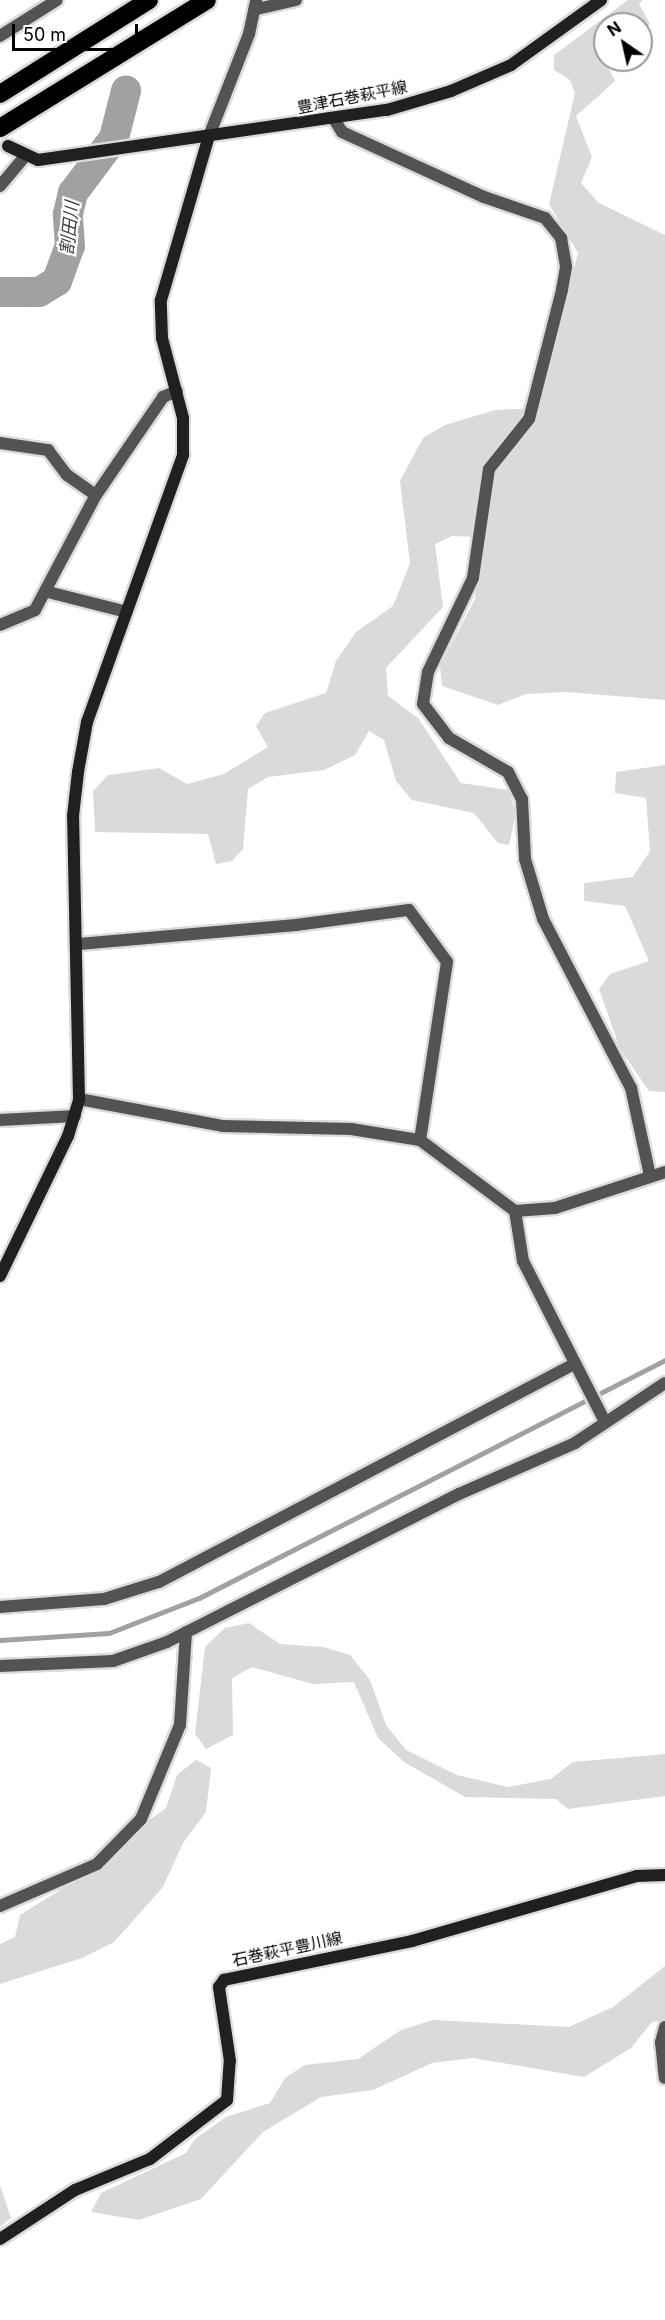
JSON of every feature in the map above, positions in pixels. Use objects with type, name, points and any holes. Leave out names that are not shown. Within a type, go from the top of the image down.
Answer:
[{"type":"highway","points":[[0,94],[149,0]]},
{"type":"highway","points":[[0,128],[207,0]]},
{"type":"main road","name":"豊津石巻萩平線","points":[[24,157],[74,156],[120,151],[334,119],[408,104],[501,69],[601,0]]},
{"type":"main road","points":[[0,1276],[75,1116],[80,1099],[79,944],[73,816],[78,772],[87,722],[183,455],[177,391],[162,338],[161,300],[209,136]]},
{"type":"main road","points":[[9,146],[24,157]]},
{"type":"main road","name":"石巻萩平豊川線","points":[[0,2239],[75,2190],[150,2158],[227,2100],[230,2061],[219,1987],[224,1980],[412,1941],[637,1876],[665,1875]]},
{"type":"street","points":[[0,36],[57,0]]},
{"type":"street","points":[[209,136],[256,4],[296,0]]},
{"type":"street","points":[[334,119],[342,132],[484,197],[545,218],[561,238],[566,267],[562,290],[529,419],[489,469],[468,597],[428,672],[423,704],[449,738],[508,772],[522,800],[525,859],[543,919],[631,1088],[650,1176]]},
{"type":"street","points":[[0,186],[24,157]]},
{"type":"street","points":[[0,625],[24,618],[48,592],[96,495],[163,397],[177,391]]},
{"type":"street","points":[[0,443],[48,450],[66,475],[96,495]]},
{"type":"street","points":[[48,592],[127,612]]},
{"type":"street","points":[[79,944],[296,926],[409,910],[447,962],[420,1140]]},
{"type":"street","points":[[80,1099],[223,1126],[351,1129],[420,1140],[515,1211],[555,1208],[665,1172]]},
{"type":"street","points":[[0,1120],[75,1116]]},
{"type":"street","points":[[515,1211],[523,1261],[603,1418]]},
{"type":"street","points":[[0,1607],[104,1599],[159,1582],[577,1368]]},
{"type":"street","points":[[0,1666],[113,1661],[186,1632],[459,1494],[575,1443],[665,1383]]},
{"type":"street","points":[[0,1906],[97,1864],[141,1819],[180,1725],[186,1632]]},
{"type":"street","points":[[665,2027],[661,2042],[665,2078]]},
{"type":"shaded area","points":[[628,0],[643,0],[639,4],[643,12],[612,12]]},
{"type":"shaded area","points":[[593,26],[593,72],[610,72],[615,81],[576,116],[592,157],[581,183],[599,203],[665,235],[665,700],[566,692],[526,694],[498,705],[442,686],[440,666],[475,599],[483,537],[452,536],[435,544],[443,607],[386,668],[388,696],[418,718],[461,783],[509,790],[516,814],[509,845],[498,843],[474,813],[412,800],[396,781],[384,740],[369,731],[355,755],[324,770],[268,777],[248,789],[243,849],[232,861],[216,864],[208,834],[95,832],[93,791],[108,775],[159,768],[187,784],[224,774],[268,747],[256,726],[265,713],[326,693],[336,661],[356,632],[393,606],[410,563],[400,481],[423,438],[445,425],[495,410],[537,408],[578,253],[549,204],[575,93],[570,80],[554,70],[554,55]]},
{"type":"shaded area","points":[[665,765],[665,1092],[649,1091],[620,1049],[599,989],[610,974],[649,961],[625,906],[584,901],[584,883],[633,877],[650,851],[646,798],[615,793],[616,772]]},
{"type":"shaded area","points":[[249,1623],[280,1644],[324,1647],[350,1655],[370,1680],[386,1725],[406,1750],[457,1775],[508,1787],[551,1779],[573,1762],[665,1754],[665,1796],[568,1809],[556,1799],[465,1797],[404,1762],[378,1738],[354,1682],[313,1684],[252,1667],[232,1678],[233,1735],[206,1749],[195,1734],[205,1647],[225,1628]]},
{"type":"shaded area","points":[[196,1760],[211,1768],[206,1812],[183,1843],[163,1887],[114,1942],[82,1958],[0,1984],[0,1944],[15,1937],[20,1915],[121,1852],[140,1827],[166,1808],[177,1775]]},
{"type":"shaded area","points":[[665,1966],[665,2020],[652,2022],[631,2048],[584,2077],[473,2058],[432,2063],[373,2090],[321,2097],[263,2132],[201,2199],[139,2220],[91,2212],[101,2193],[186,2153],[195,2139],[226,2117],[270,2103],[285,2078],[305,2065],[358,2059],[401,2030],[433,2020],[569,2027],[613,2007]]},
{"type":"shaded area","points":[[0,2185],[11,2218],[0,2227]]},
{"type":"waterway","name":"割田川","points":[[0,292],[39,292],[57,281],[70,246],[68,214],[73,193],[114,138],[126,91]]},
{"type":"waterway","points":[[0,1640],[109,1633],[199,1598],[665,1360]]}]
